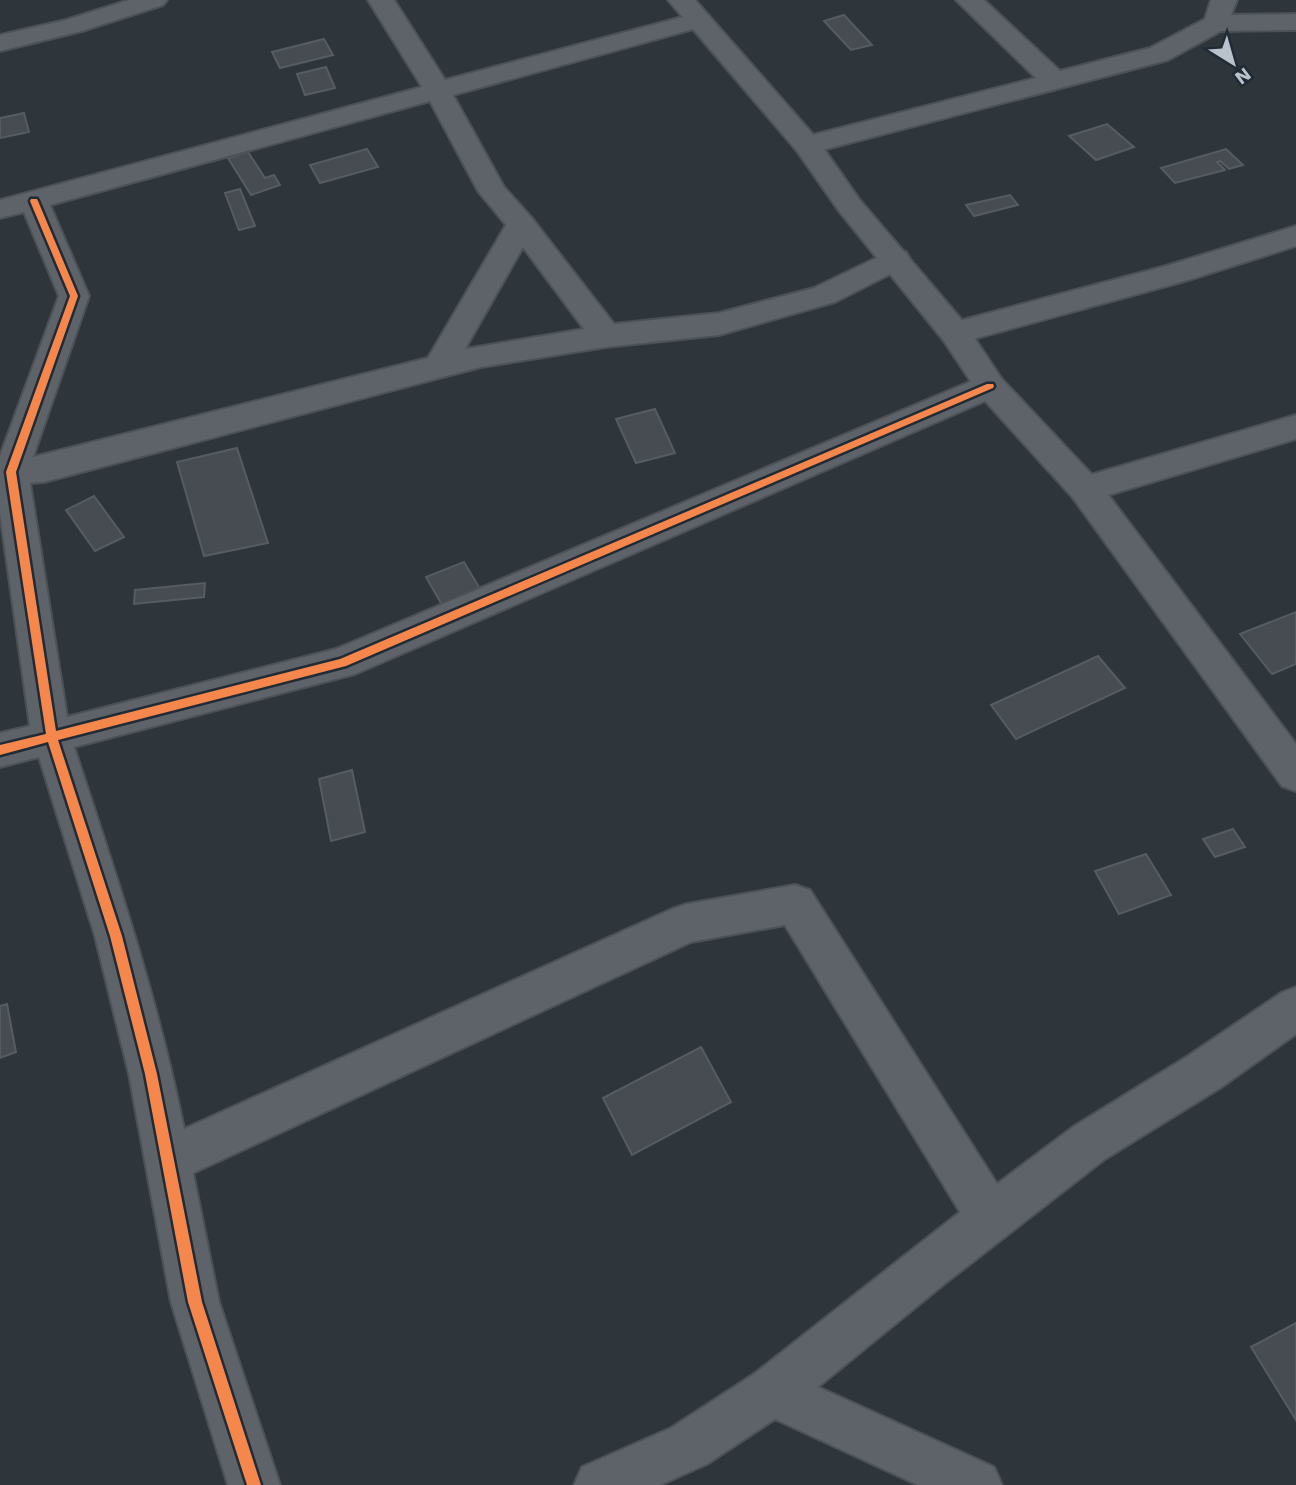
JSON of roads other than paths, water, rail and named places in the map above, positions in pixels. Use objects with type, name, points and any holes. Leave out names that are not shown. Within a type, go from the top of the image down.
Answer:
[{"type":"street","points":[[0,43],[73,26],[109,6],[154,0]]},
{"type":"street","points":[[382,0],[438,91],[492,191],[521,224],[606,335]]},
{"type":"street","points":[[969,0],[1054,80]]},
{"type":"street","points":[[0,209],[438,91],[690,10],[807,145],[849,205],[955,333],[990,386],[1085,489],[1296,774]]},
{"type":"street","points":[[807,145],[1158,54],[1220,11],[1296,23]]},
{"type":"street","points":[[34,201],[74,296],[11,472],[51,735],[116,936],[150,1074],[194,1302],[254,1485]]},
{"type":"street","points":[[439,367],[521,224]]},
{"type":"street","points":[[955,333],[1174,274],[1296,236]]},
{"type":"street","points":[[11,472],[44,469],[481,356],[606,335],[719,324],[824,295],[895,259]]},
{"type":"street","points":[[0,750],[342,663],[990,386]]},
{"type":"street","points":[[1085,489],[1296,427]]},
{"type":"street","points":[[167,1161],[687,923],[795,904],[991,1218]]},
{"type":"street","points":[[600,1485],[689,1446],[772,1392],[1089,1143],[1205,1072],[1296,1008]]},
{"type":"street","points":[[772,1392],[976,1485]]}]
